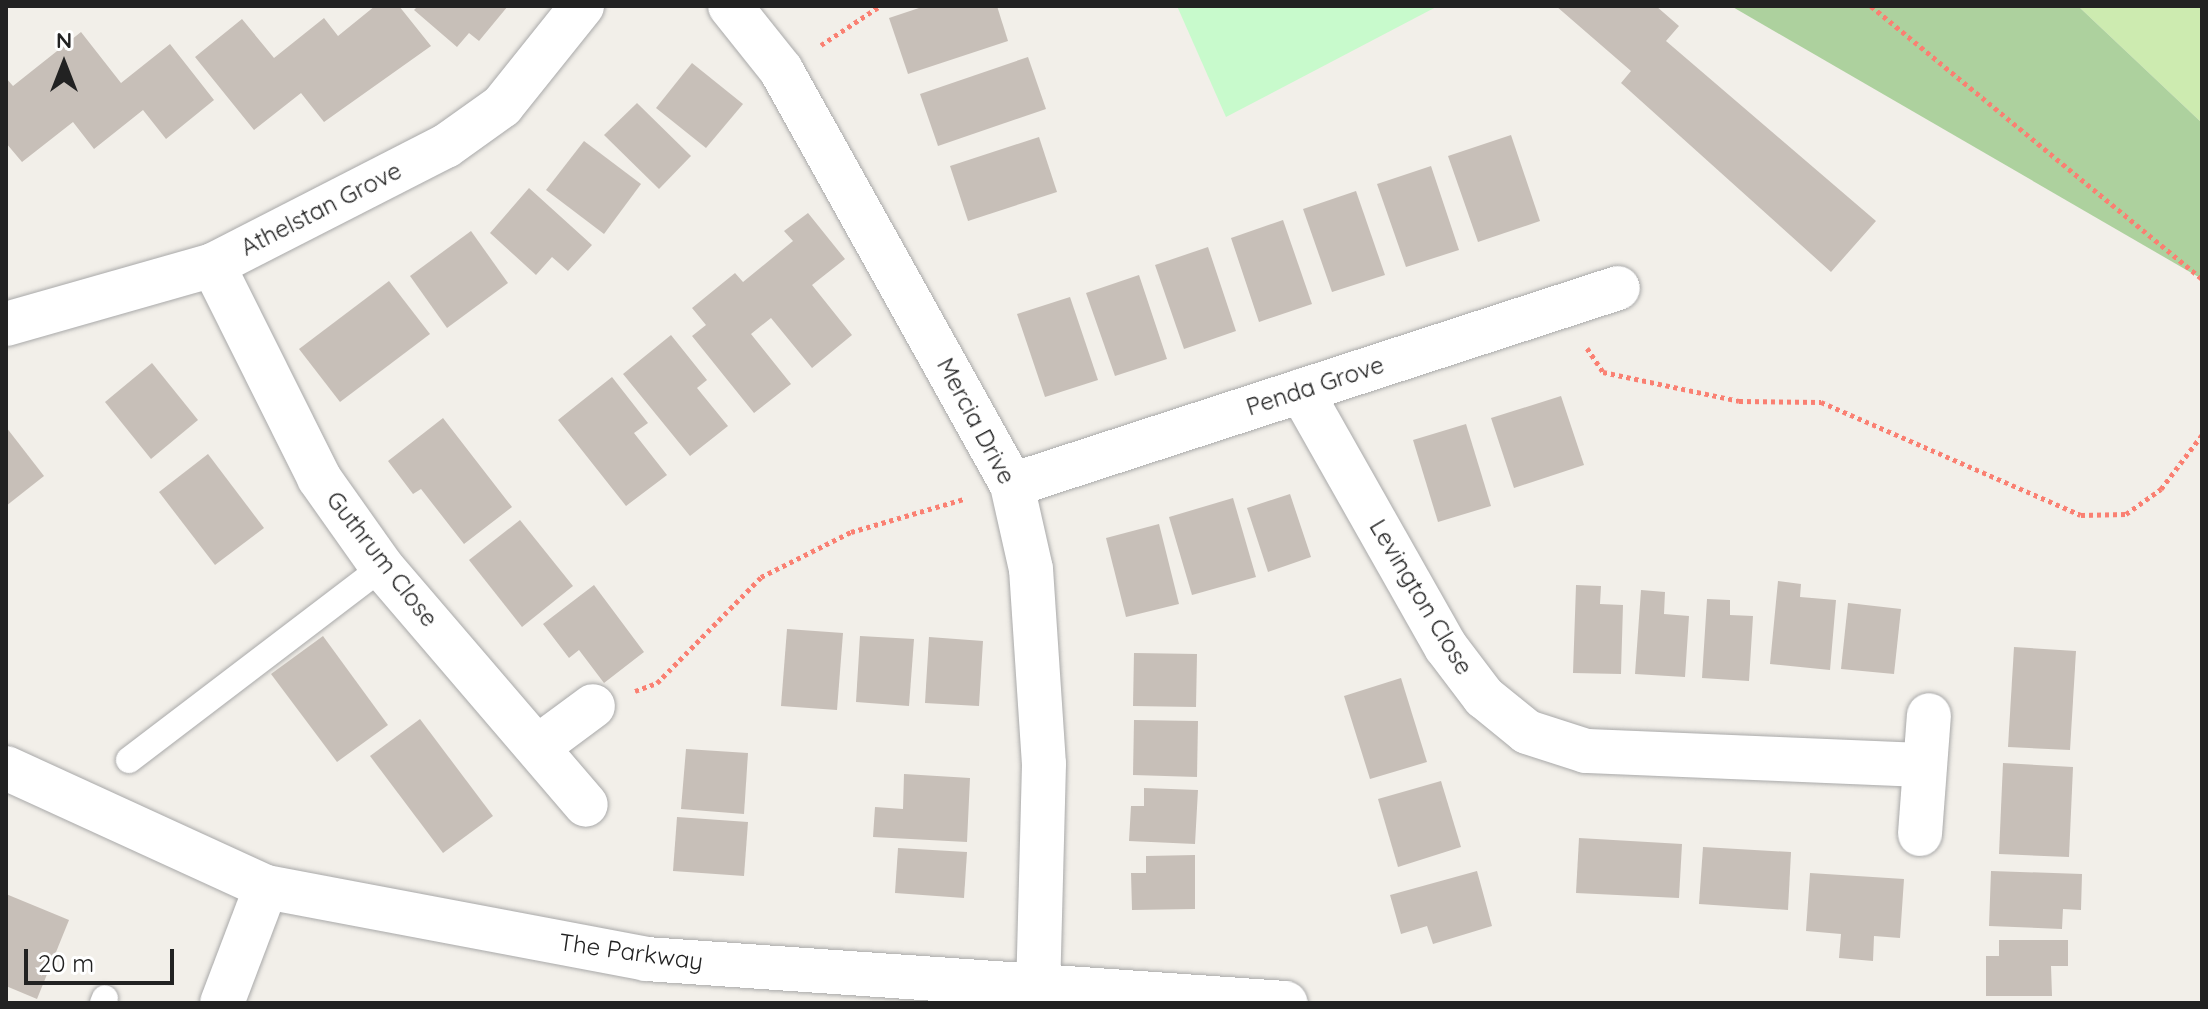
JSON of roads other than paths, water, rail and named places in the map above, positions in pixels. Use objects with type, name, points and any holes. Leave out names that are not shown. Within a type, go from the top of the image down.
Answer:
[{"type":"street","name":"Athelstan Grove","points":[[6,324],[213,265],[446,146],[491,114],[553,50],[582,6]]},
{"type":"street","name":"Mercia Drive","points":[[730,6],[781,70],[1012,485],[1031,569],[1044,764],[1038,989]]},
{"type":"street","name":"Guthrum Close","points":[[213,265],[319,478],[382,567],[539,746],[586,805]]},
{"type":"street","name":"Penda Grove","points":[[1012,485],[1618,288]]},
{"type":"street","name":"Levington Close","points":[[1301,391],[1446,647],[1484,697],[1527,732],[1586,751],[1924,765]]},
{"type":"street","points":[[539,746],[593,706]]},
{"type":"street","points":[[1920,834],[1929,715]]},
{"type":"street","name":"The Parkway","points":[[6,768],[266,887],[646,959],[1038,989],[1285,1003]]},
{"type":"street","points":[[222,1003],[266,887]]},
{"type":"lane","points":[[129,760],[382,567]]}]
